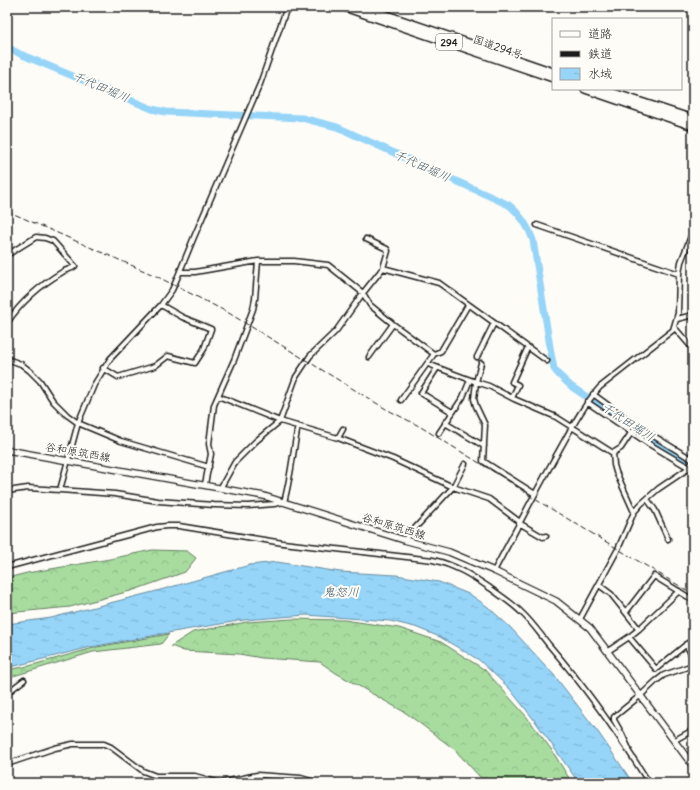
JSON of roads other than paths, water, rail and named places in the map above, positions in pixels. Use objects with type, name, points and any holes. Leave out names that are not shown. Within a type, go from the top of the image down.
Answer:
[{"type":"highway","name":"国道294号","points":[[344,7],[552,78]]},
{"type":"highway","name":"国道294号","points":[[363,7],[552,72]]},
{"type":"highway","points":[[587,90],[693,126]]},
{"type":"highway","points":[[604,90],[693,119]]},
{"type":"main road","name":"谷和原筑西線","points":[[7,450],[205,484],[264,496],[404,540],[454,554],[494,571],[556,601],[590,628],[693,766]]},
{"type":"street","points":[[60,490],[78,423],[103,368],[161,305],[172,290],[260,84],[287,7]]},
{"type":"street","points":[[537,225],[679,274]]},
{"type":"street","points":[[494,571],[572,426],[587,402],[600,387],[670,332],[674,327],[677,318],[679,274],[685,250],[693,231]]},
{"type":"street","points":[[7,255],[36,237],[45,238],[53,241],[75,266],[64,271],[31,295],[13,314],[7,323]]},
{"type":"street","points":[[220,487],[236,462],[256,441],[280,420],[296,377],[310,356],[336,330],[383,268],[388,251],[387,249],[366,239]]},
{"type":"street","points":[[180,272],[195,272],[258,261],[294,261],[328,265],[363,293],[370,305],[434,354]]},
{"type":"street","points":[[205,484],[211,454],[209,444],[214,404],[234,360],[253,309],[258,261]]},
{"type":"street","points":[[383,268],[439,284],[547,361]]},
{"type":"street","points":[[103,368],[118,377],[155,366],[168,356],[195,364],[204,349],[211,329],[182,317],[161,305]]},
{"type":"street","points":[[401,400],[434,354],[441,351],[468,305]]},
{"type":"street","points":[[677,318],[693,315]]},
{"type":"street","points":[[477,357],[494,323]]},
{"type":"street","points":[[369,357],[393,324]]},
{"type":"street","points":[[674,327],[693,349]]},
{"type":"street","points":[[512,398],[518,385],[512,382],[528,347]]},
{"type":"street","points":[[7,359],[20,364],[30,371],[40,381],[53,401],[67,416],[78,423],[121,441],[209,468]]},
{"type":"street","points":[[481,363],[476,382],[474,399],[485,425],[483,461],[535,494]]},
{"type":"street","points":[[428,364],[489,386],[512,398],[556,417],[613,454]]},
{"type":"street","points":[[437,368],[421,393],[452,412]]},
{"type":"street","points":[[439,433],[462,397],[470,380]]},
{"type":"street","points":[[580,619],[618,549],[634,512],[658,489],[691,469],[693,461],[634,424],[593,394]]},
{"type":"street","points":[[218,396],[280,420],[338,438],[393,459],[453,487],[488,499],[520,523],[543,537],[546,536]]},
{"type":"street","points":[[587,402],[631,433],[691,469]]},
{"type":"street","points":[[445,423],[484,446]]},
{"type":"street","points":[[7,491],[28,488],[60,490],[115,494],[158,501],[214,506],[248,506],[284,502],[289,484],[298,426]]},
{"type":"street","points":[[338,438],[343,429]]},
{"type":"street","points":[[613,454],[621,448],[631,433]]},
{"type":"street","points":[[613,454],[616,472],[634,512]]},
{"type":"street","points":[[404,540],[453,487],[465,464]]},
{"type":"street","points":[[647,499],[655,510],[668,539]]},
{"type":"street","points":[[7,567],[157,527],[167,526],[179,526],[283,543],[445,562],[478,579],[508,600],[523,614],[564,661],[592,698],[649,783]]},
{"type":"street","points":[[626,612],[654,576],[693,600]]},
{"type":"street","points":[[599,585],[611,594],[639,629]]},
{"type":"street","points":[[608,651],[639,629],[679,591]]},
{"type":"street","points":[[629,637],[656,669],[693,639]]},
{"type":"street","points":[[686,644],[693,658]]},
{"type":"street","points":[[630,754],[627,742],[614,720],[614,717],[656,681],[664,676],[693,665]]},
{"type":"street","points":[[7,693],[24,680]]},
{"type":"street","points":[[674,740],[693,730]]},
{"type":"street","points":[[7,764],[55,748],[73,744],[104,744],[111,747],[143,771],[156,776],[195,776],[220,783],[257,775],[301,778],[311,780],[314,783]]},
{"type":"water","name":"鬼怒川","points":[[277,562],[340,572],[396,575],[439,582],[471,595],[488,607],[510,627],[554,675],[598,732],[633,783],[579,783],[535,721],[509,688],[479,660],[440,637],[415,627],[390,621],[306,615],[244,620],[91,647],[7,668],[7,624],[51,618],[250,565]]},
{"type":"waterway","name":"千代田堀川","points":[[7,47],[20,54],[152,109],[166,112],[302,118],[337,127],[509,205],[524,221],[533,240],[554,369],[572,387],[657,444],[693,465]]},
{"type":"railway","points":[[7,211],[156,276],[227,312],[386,409],[419,426],[504,478],[533,498],[693,594]]}]
